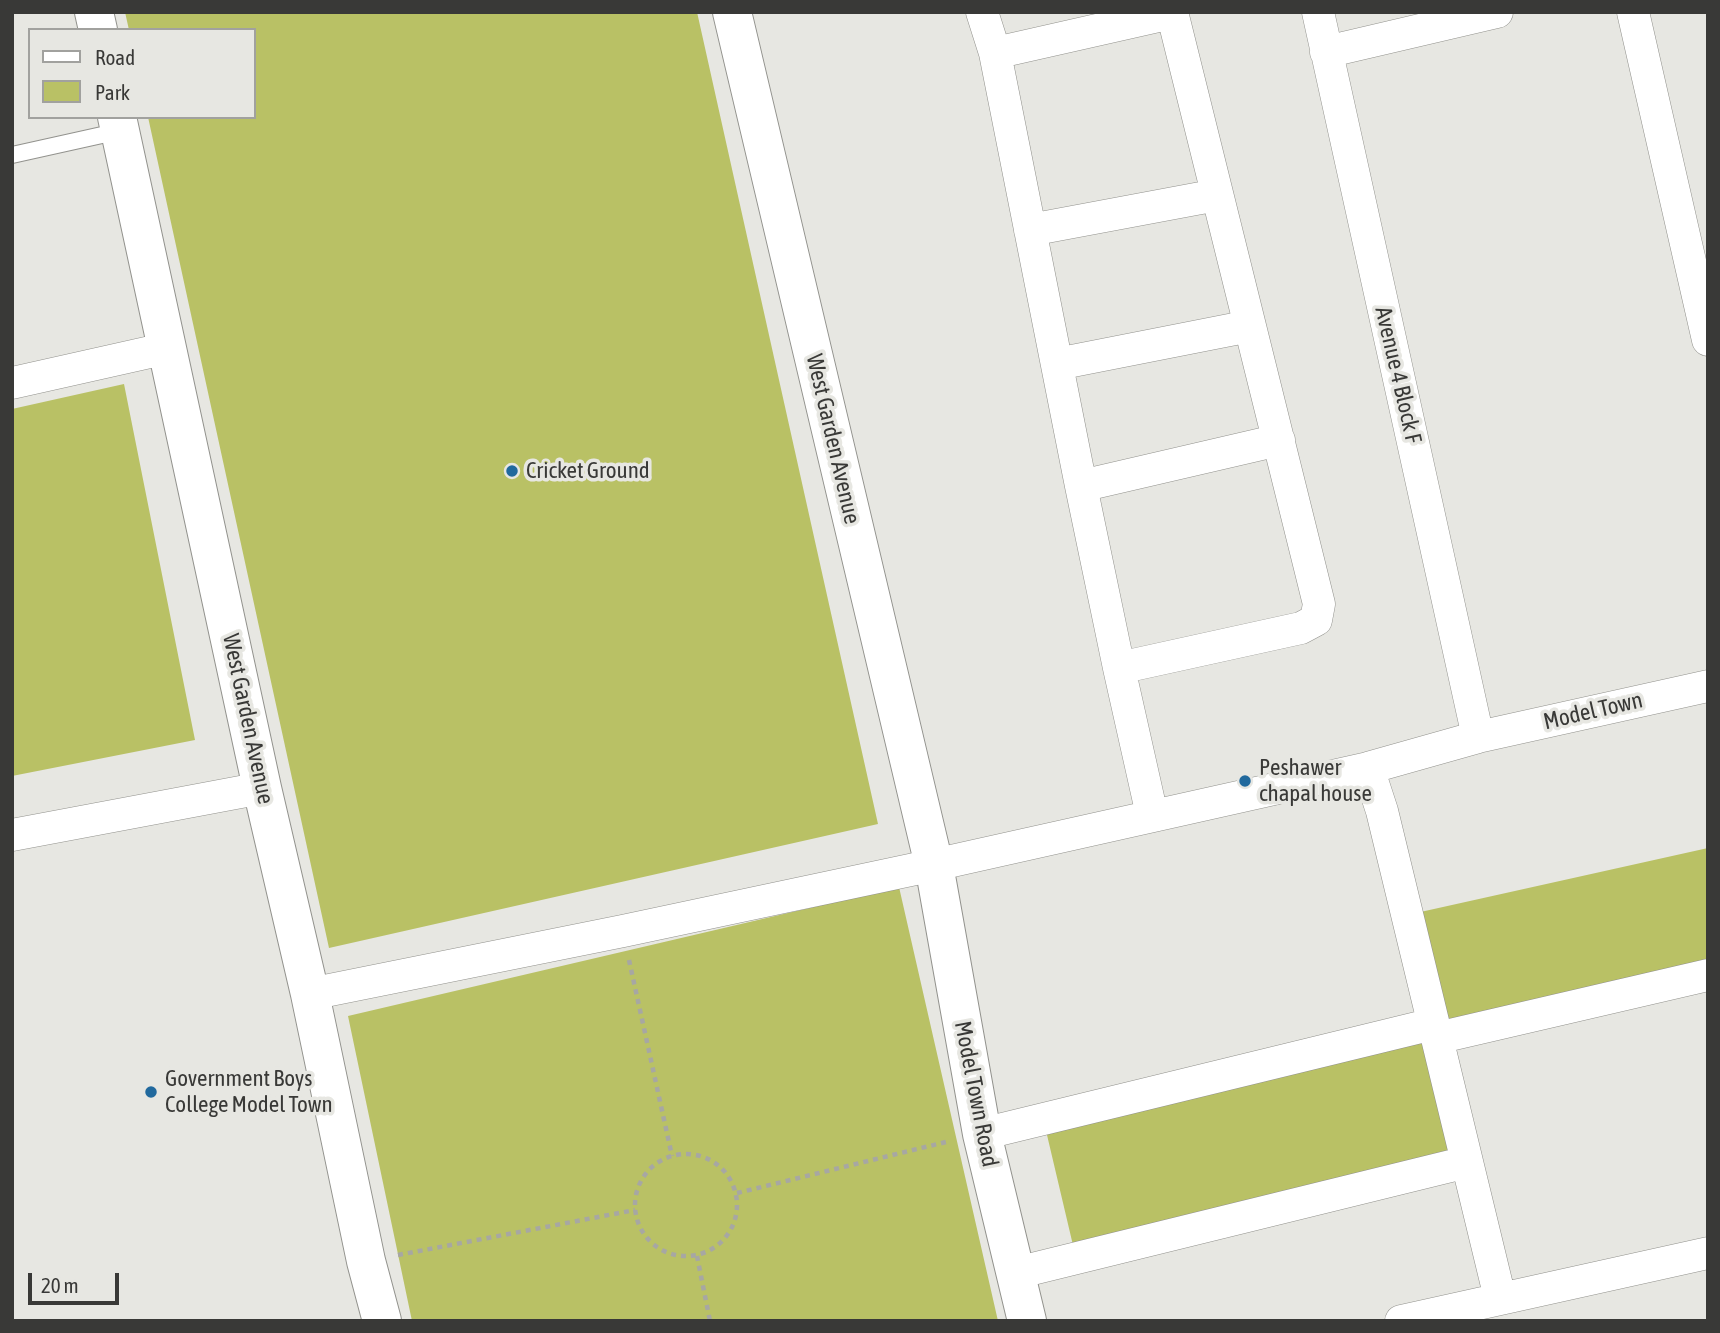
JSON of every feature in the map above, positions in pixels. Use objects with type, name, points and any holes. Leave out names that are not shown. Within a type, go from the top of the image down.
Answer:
[{"type":"street","name":"West Garden Avenue","points":[[732,12],[934,865]]},
{"type":"street","points":[[982,12],[995,53],[1081,486],[1152,815]]},
{"type":"street","name":"Avenue 4 Block F","points":[[1318,12],[1478,737]]},
{"type":"street","points":[[1326,52],[1497,12]]},
{"type":"street","points":[[1633,12],[1708,340]]},
{"type":"street","points":[[995,53],[1172,13],[1319,604],[1316,620],[1301,628],[1119,667]]},
{"type":"street","name":"West Garden Avenue","points":[[119,124],[262,788],[310,994],[366,1261],[382,1321]]},
{"type":"street","points":[[1030,230],[1217,195]]},
{"type":"street","points":[[1057,365],[1250,326]]},
{"type":"street","points":[[12,383],[168,348]]},
{"type":"street","points":[[1081,486],[1279,440]]},
{"type":"street","name":"Model Town","points":[[310,994],[623,932],[934,865],[1368,768],[1478,737],[1708,686]]},
{"type":"street","points":[[1368,768],[1381,811],[1500,1298]]},
{"type":"street","points":[[12,835],[262,788]]},
{"type":"street","name":"Model Town Road","points":[[934,865],[982,1134],[1027,1321]]},
{"type":"street","points":[[982,1134],[1435,1031],[1708,975]]},
{"type":"street","points":[[1016,1273],[1467,1162]]},
{"type":"street","points":[[1401,1321],[1708,1253]]},
{"type":"lane","points":[[12,155],[119,124]]},
{"type":"path","points":[[623,932],[672,1156]]},
{"type":"path","points":[[737,1193],[982,1134]]},
{"type":"path","points":[[689,1154],[705,1157],[719,1165],[730,1178],[737,1193],[738,1210],[734,1226],[725,1240],[712,1250],[697,1256],[680,1257],[663,1251],[649,1241],[639,1226],[635,1210],[637,1192],[644,1176],[657,1163],[672,1156],[689,1154]]},
{"type":"path","points":[[366,1261],[635,1210]]},
{"type":"path","points":[[697,1256],[710,1321]]},
{"type":"green space","name":"Cricket Ground","points":[[125,12],[697,12],[878,824],[329,948],[148,119],[256,119],[256,28],[129,28]]},
{"type":"green space","points":[[124,384],[195,740],[12,776],[12,409]]},
{"type":"green space","points":[[1708,848],[1708,975],[1437,1038],[1467,1162],[1076,1258],[1043,1118],[1433,1024],[1407,915]]},
{"type":"green space","points":[[899,887],[998,1321],[412,1321],[348,1016]]},
{"type":"place","name":"Cricket Ground","points":[[512,471]]},
{"type":"place","name":"Peshawer chapal house","points":[[1245,781]]},
{"type":"place","name":"Government Boys College Model Town","points":[[151,1092]]}]
